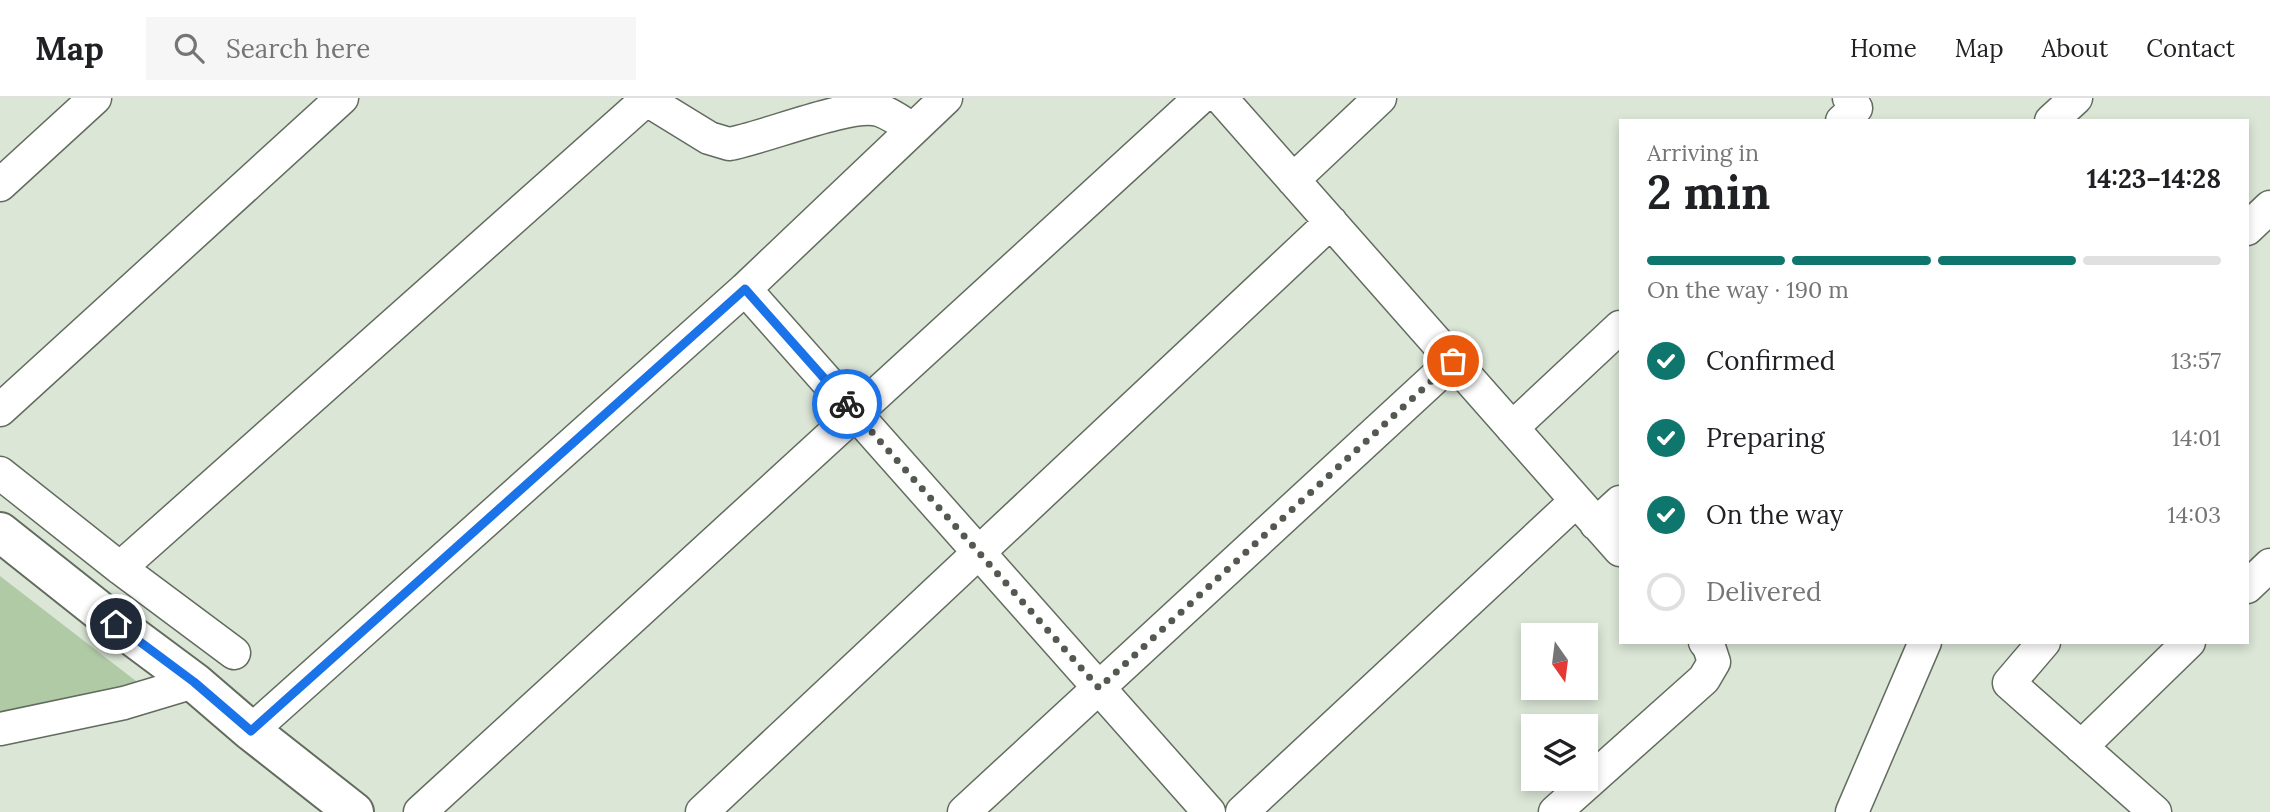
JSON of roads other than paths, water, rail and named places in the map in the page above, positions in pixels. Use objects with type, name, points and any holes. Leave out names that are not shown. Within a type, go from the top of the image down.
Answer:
[{"type":"main road","points":[[0,532],[194,682],[354,812]]},
{"type":"street","points":[[0,185],[95,98]]},
{"type":"street","points":[[0,410],[342,98]]},
{"type":"street","points":[[251,731],[745,289],[946,98]]},
{"type":"street","points":[[419,812],[1200,98]]},
{"type":"street","points":[[1221,98],[1619,549]]},
{"type":"street","points":[[1293,180],[1380,98]]},
{"type":"street","points":[[1844,119],[1856,108],[1849,98]]},
{"type":"street","points":[[2053,119],[2077,98]]},
{"type":"street","points":[[120,568],[645,99],[709,138],[729,144],[851,110],[877,110],[912,129]]},
{"type":"street","points":[[2249,227],[2270,207]]},
{"type":"street","points":[[702,812],[1331,222]]},
{"type":"street","points":[[745,289],[1209,812]]},
{"type":"street","points":[[1512,428],[1619,328]]},
{"type":"street","points":[[964,812],[1453,361]]},
{"type":"street","points":[[0,473],[120,568],[234,653]]},
{"type":"street","points":[[1242,812],[1586,512],[1619,502]]},
{"type":"street","points":[[2249,585],[2270,565]]},
{"type":"street","points":[[1555,812],[1704,679],[1714,662],[1710,644]]},
{"type":"street","points":[[1852,812],[1924,644]]},
{"type":"street","points":[[2043,644],[2009,683],[2155,812]]},
{"type":"street","points":[[2081,747],[2187,644]]},
{"type":"street","points":[[0,729],[124,703],[194,682]]}]
